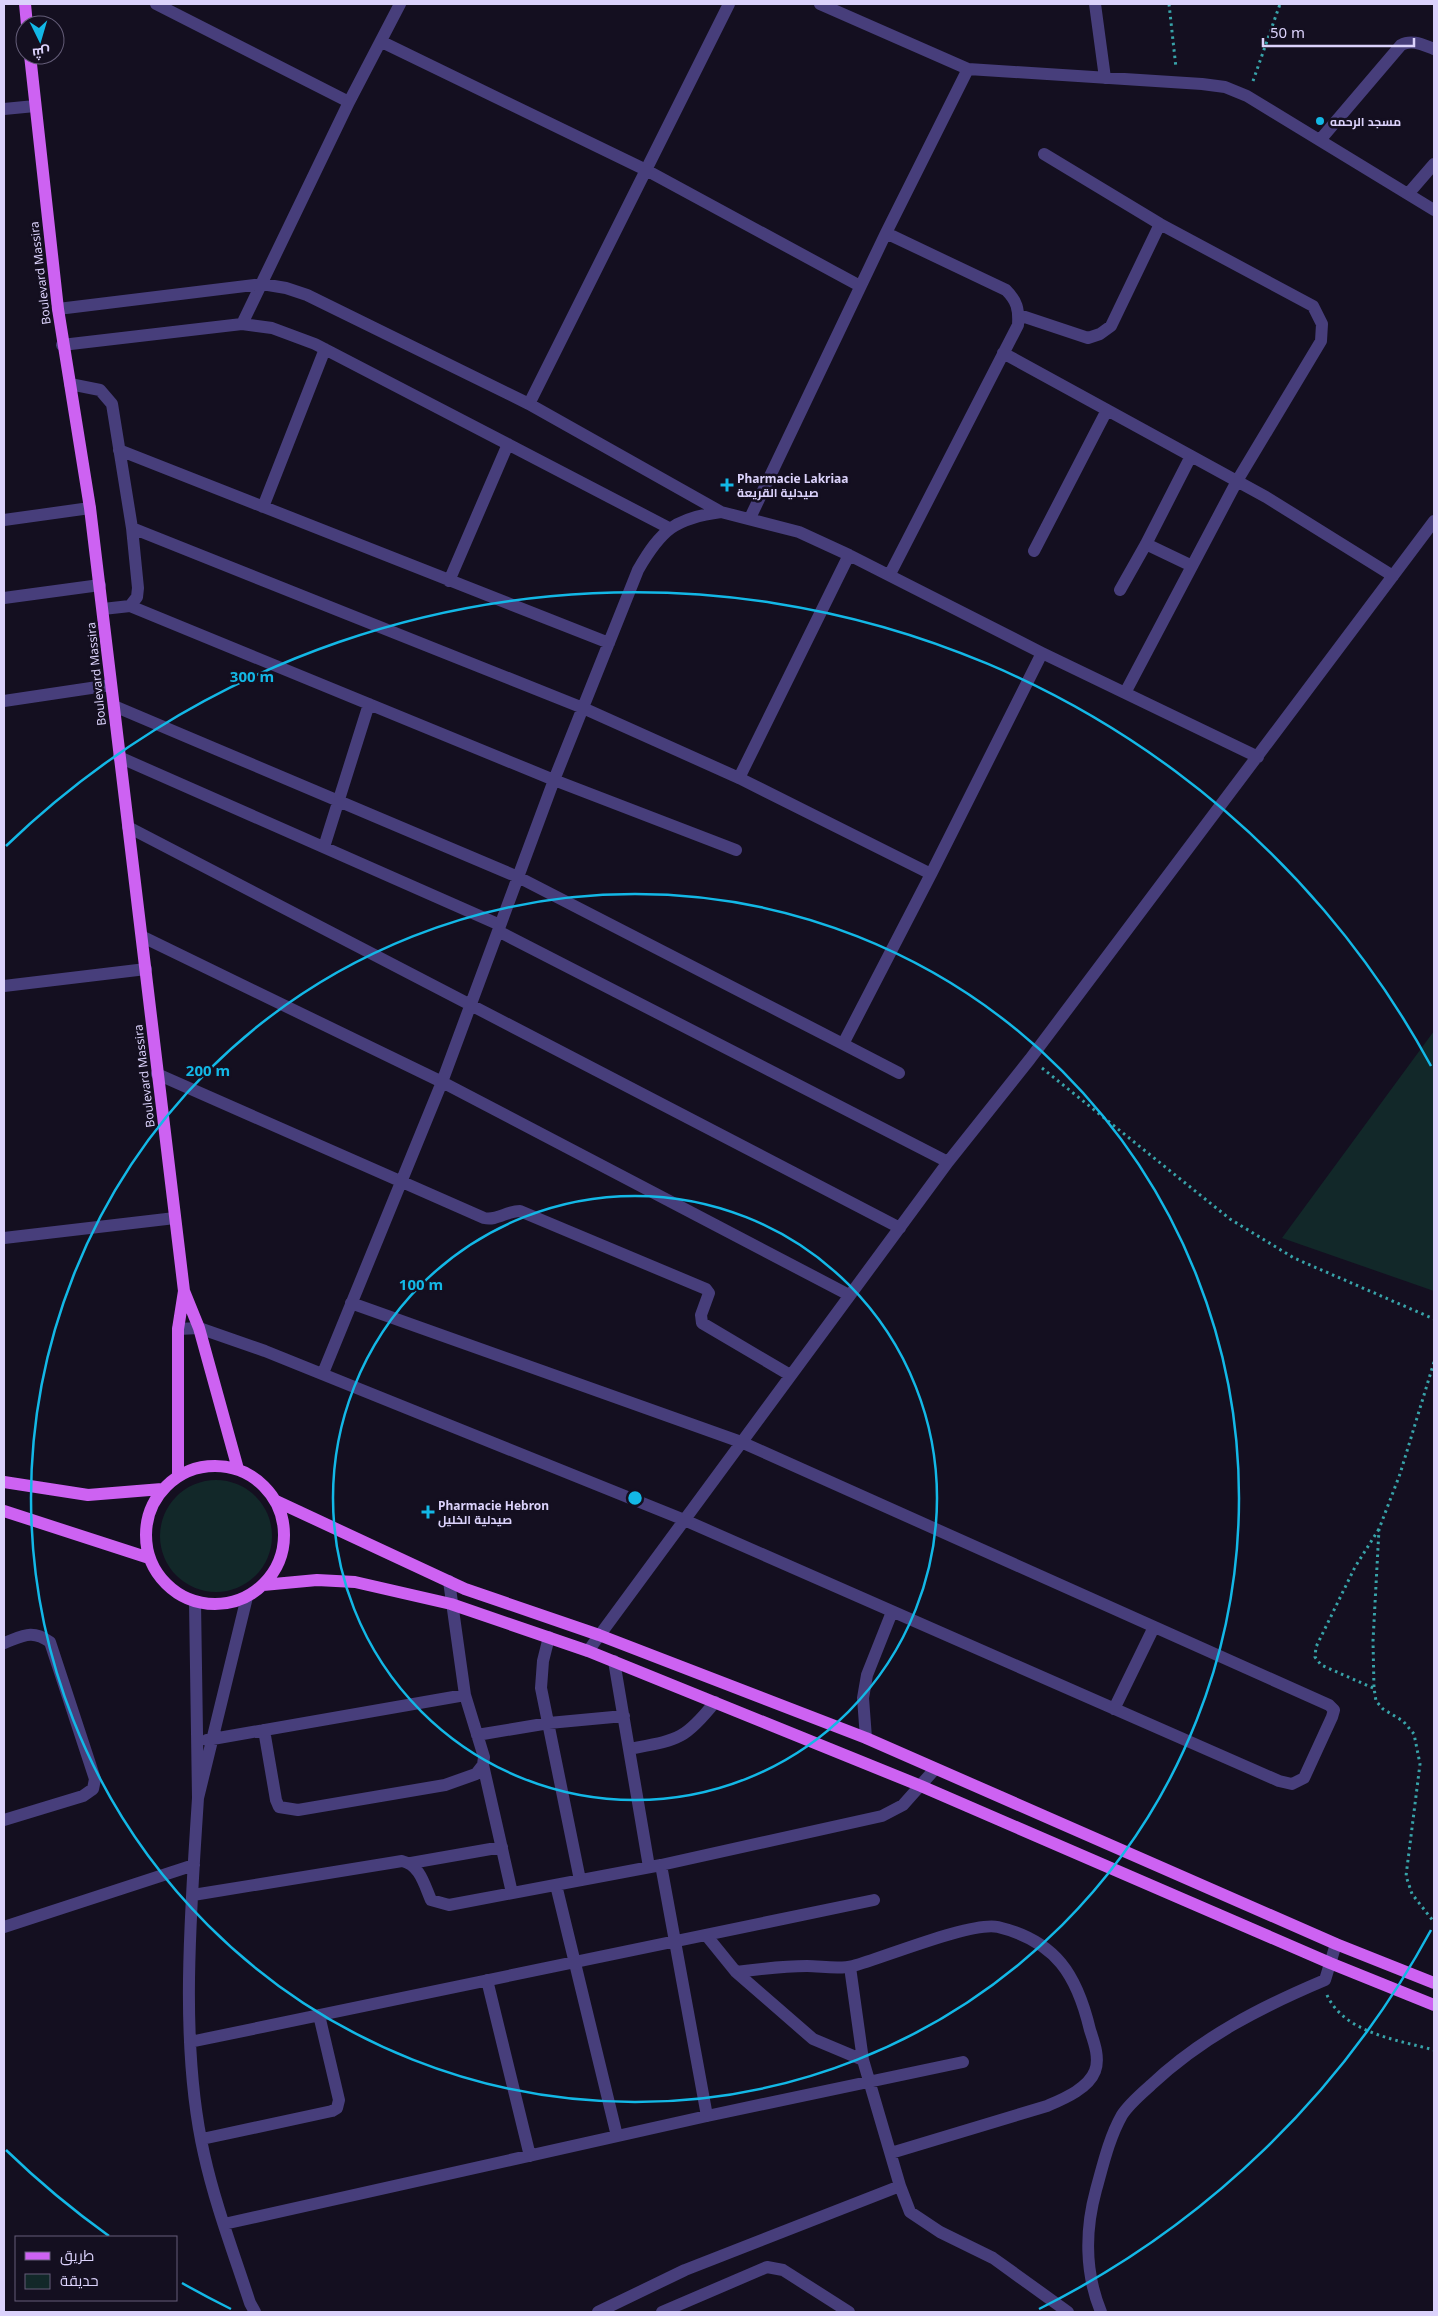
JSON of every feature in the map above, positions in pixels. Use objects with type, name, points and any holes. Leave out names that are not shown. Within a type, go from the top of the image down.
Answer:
[{"type":"main road","name":"Boulevard Massira","points":[[31,65],[62,345],[90,508],[103,609],[184,1291]]},
{"type":"main road","points":[[184,1291],[199,1328],[238,1469]]},
{"type":"main road","points":[[178,1476],[178,1329],[184,1291]]},
{"type":"main road","points":[[210,1466],[238,1469],[260,1481],[276,1501],[283,1518],[285,1536],[282,1554],[275,1571],[263,1586],[247,1597],[221,1604],[194,1602],[175,1592],[160,1577],[149,1558],[145,1541],[146,1522],[152,1505],[162,1490],[178,1476],[197,1468],[210,1466]]},
{"type":"main road","points":[[4,1482],[88,1495],[162,1490]]},
{"type":"main road","points":[[276,1501],[465,1589],[599,1635],[866,1738],[1336,1944],[1434,1984]]},
{"type":"main road","points":[[4,1511],[149,1558]]},
{"type":"main road","points":[[263,1586],[317,1580],[355,1582],[451,1604],[588,1650],[921,1786],[1330,1963],[1434,2005]]},
{"type":"street","points":[[156,4],[349,102]]},
{"type":"street","points":[[242,324],[349,102],[382,42],[400,4]]},
{"type":"street","points":[[529,404],[729,4]]},
{"type":"street","points":[[820,4],[968,69],[1177,82],[1225,87],[1247,96],[1434,210]]},
{"type":"street","points":[[1095,4],[1105,78]]},
{"type":"street","points":[[382,42],[646,170],[860,286]]},
{"type":"street","points":[[1320,140],[1401,45],[1411,42],[1434,49]]},
{"type":"street","points":[[750,518],[860,286],[968,69]]},
{"type":"street","points":[[4,109],[35,106]]},
{"type":"street","points":[[1044,154],[1160,224],[1313,306],[1322,324],[1321,341],[1237,481],[1126,693]]},
{"type":"street","points":[[1408,194],[1434,164]]},
{"type":"street","points":[[1019,315],[1088,338],[1100,334],[1111,326],[1160,224]]},
{"type":"street","points":[[886,233],[1006,290],[1018,306],[1019,315],[1018,324],[890,574]]},
{"type":"street","points":[[58,309],[262,284],[286,288],[307,295],[529,404],[721,512],[799,532],[890,574],[1042,652],[1258,757]]},
{"type":"street","points":[[62,345],[242,324],[272,328],[294,334],[669,528]]},
{"type":"street","points":[[263,506],[325,349]]},
{"type":"street","points":[[1003,353],[1237,481],[1394,576]]},
{"type":"street","points":[[70,384],[100,390],[112,404],[132,528],[138,588],[137,597],[130,606]]},
{"type":"street","points":[[1034,551],[1107,410]]},
{"type":"street","points":[[449,581],[508,444]]},
{"type":"street","points":[[119,450],[609,643]]},
{"type":"street","points":[[1120,590],[1191,456]]},
{"type":"street","points":[[4,520],[90,508]]},
{"type":"street","points":[[323,1373],[442,1082],[554,780],[638,570],[651,548],[669,528],[695,516],[721,512]]},
{"type":"street","points":[[588,1650],[682,1519],[948,1162],[1030,1059],[1434,521]]},
{"type":"street","points":[[132,528],[583,708],[740,778],[931,874]]},
{"type":"street","points":[[1146,544],[1192,566]]},
{"type":"street","points":[[740,778],[849,555]]},
{"type":"street","points":[[4,598],[100,585]]},
{"type":"street","points":[[103,609],[130,606],[554,780],[736,850]]},
{"type":"street","points":[[843,1044],[931,874],[1042,652]]},
{"type":"street","points":[[4,702],[111,685]]},
{"type":"street","points":[[324,847],[369,704]]},
{"type":"street","points":[[114,706],[518,878],[900,1073]]},
{"type":"street","points":[[120,757],[324,847],[499,928],[948,1162]]},
{"type":"street","points":[[128,827],[900,1228]]},
{"type":"street","points":[[143,937],[442,1082],[849,1295]]},
{"type":"street","points":[[4,986],[146,968]]},
{"type":"street","points":[[157,1074],[484,1218],[490,1220],[513,1211],[520,1211],[706,1289],[709,1293],[701,1315],[702,1323],[790,1375]]},
{"type":"street","points":[[4,1238],[176,1218]]},
{"type":"street","points":[[178,1329],[199,1328],[323,1373],[682,1519],[1279,1781],[1292,1784],[1304,1778],[1332,1717],[1334,1710],[1330,1705],[741,1442],[351,1302]]},
{"type":"street","points":[[449,1581],[465,1695],[484,1757],[483,1765],[512,1893]]},
{"type":"street","points":[[198,1798],[247,1597]]},
{"type":"street","points":[[194,1602],[198,1798],[193,1895],[190,2042],[202,2139],[224,2224],[250,2303],[255,2312]]},
{"type":"street","points":[[866,1738],[863,1698],[867,1676],[892,1612]]},
{"type":"street","points":[[1114,1709],[1154,1627]]},
{"type":"street","points":[[4,1643],[31,1634],[41,1635],[50,1642],[95,1779],[94,1789],[83,1796],[4,1820]]},
{"type":"street","points":[[549,1637],[543,1660],[541,1688],[580,1880]]},
{"type":"street","points":[[614,1661],[629,1749],[655,1866],[675,1941],[707,2116]]},
{"type":"street","points":[[197,1742],[465,1695]]},
{"type":"street","points":[[629,1749],[674,1741],[696,1726],[715,1702]]},
{"type":"street","points":[[477,1735],[549,1724],[624,1716]]},
{"type":"street","points":[[264,1730],[276,1800],[279,1807],[285,1810],[298,1810],[445,1785],[476,1774],[483,1765]]},
{"type":"street","points":[[411,1863],[416,1868],[431,1900],[449,1905],[655,1866],[882,1816],[902,1806],[935,1769]]},
{"type":"street","points":[[193,1895],[361,1867],[402,1861],[411,1863],[502,1847]]},
{"type":"street","points":[[4,1927],[194,1865]]},
{"type":"street","points":[[556,1884],[617,2136]]},
{"type":"street","points":[[190,2042],[874,1900]]},
{"type":"street","points":[[736,1972],[785,1966],[850,1967],[968,1929],[995,1926],[1023,1934],[1044,1947],[1059,1960],[1083,2000],[1097,2062],[1095,2071],[1089,2081],[1070,2096],[1018,2116],[891,2153]]},
{"type":"street","points":[[706,1935],[736,1972],[814,2039],[863,2060]]},
{"type":"street","points":[[1101,2312],[1094,2294],[1088,2233],[1103,2165],[1113,2134],[1123,2114],[1189,2051],[1270,2003],[1325,1980],[1336,1944]]},
{"type":"street","points":[[850,1967],[863,2060],[900,2186],[910,2212],[921,2221],[994,2258],[1068,2312]]},
{"type":"street","points":[[487,1980],[530,2156]]},
{"type":"street","points":[[202,2139],[332,2111],[337,2108],[339,2100],[319,2015]]},
{"type":"street","points":[[224,2224],[707,2116],[963,2062]]},
{"type":"street","points":[[608,2311],[685,2270],[900,2186]]},
{"type":"street","points":[[662,2312],[767,2267],[784,2270],[849,2312]]},
{"type":"path","points":[[1169,4],[1177,82]]},
{"type":"path","points":[[1247,96],[1280,4]]},
{"type":"path","points":[[1030,1059],[1230,1218],[1294,1258],[1434,1319]]},
{"type":"path","points":[[1374,1688],[1321,1665],[1315,1658],[1316,1647],[1354,1567],[1379,1529],[1420,1412],[1434,1362]]},
{"type":"path","points":[[1379,1529],[1373,1632],[1374,1688],[1380,1705],[1403,1721],[1414,1734],[1420,1764],[1406,1876],[1412,1894],[1434,1922]]},
{"type":"path","points":[[1325,1980],[1326,1993],[1331,2004],[1340,2015],[1360,2028],[1434,2050]]},
{"type":"green space","points":[[1434,1031],[1434,1291],[1282,1238]]},
{"type":"green space","points":[[216,1480],[237,1484],[255,1497],[268,1515],[272,1536],[268,1557],[255,1575],[237,1588],[216,1592],[195,1588],[177,1575],[164,1557],[160,1536],[164,1515],[177,1497],[195,1484]]},
{"type":"place","name":"مسجد الرحمه","points":[[1320,121]]},
{"type":"place","name":"Pharmacie Lakriaa صيدلية القريعة","points":[[727,485]]},
{"type":"place","name":"Pharmacie Hebron صيدلية الخليل","points":[[428,1512]]}]
